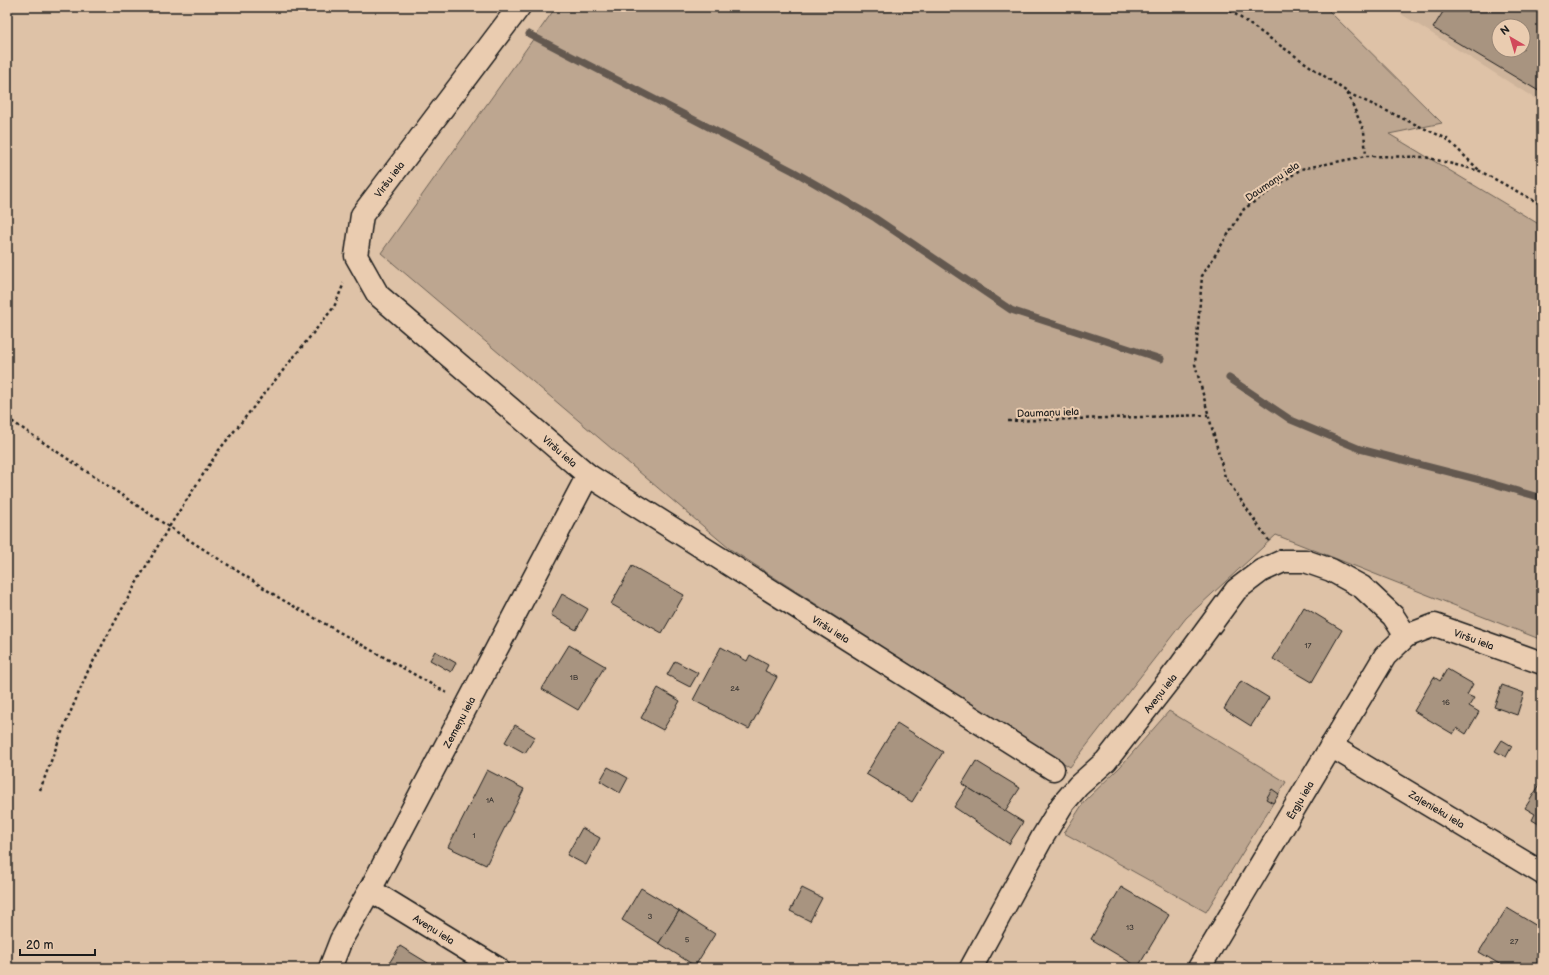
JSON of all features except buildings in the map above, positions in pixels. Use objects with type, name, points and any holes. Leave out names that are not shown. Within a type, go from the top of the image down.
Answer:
[{"type":"street","name":"Viršu iela","points":[[519,7],[362,215],[356,256],[378,295],[588,475],[1054,769]]},
{"type":"street","name":"Zemeņu iela","points":[[330,968],[341,940],[370,890],[588,475]]},
{"type":"street","name":"Aveņu iela","points":[[971,968],[1042,838],[1062,805],[1078,786],[1106,760],[1181,666],[1236,590],[1261,571],[1283,561],[1305,561],[1331,570],[1362,588],[1393,616],[1406,636]]},
{"type":"street","name":"Viršu iela","points":[[1406,636],[1435,625],[1542,663]]},
{"type":"street","name":"Ērgļu iela","points":[[1199,968],[1385,656],[1406,636]]},
{"type":"street","name":"Zaļenieku iela","points":[[1332,746],[1542,873]]},
{"type":"street","name":"Aveņu iela","points":[[370,890],[497,968]]},
{"type":"path","points":[[1225,7],[1347,92],[1448,139],[1480,171]]},
{"type":"path","points":[[1347,92],[1364,131],[1366,156]]},
{"type":"path","name":"Daumaņu iela","points":[[1283,561],[1226,477],[1194,364],[1202,276],[1244,209],[1301,169],[1366,156],[1425,157],[1480,171],[1542,205]]},
{"type":"path","points":[[40,790],[62,732],[88,671],[169,527],[192,489],[219,450],[334,307],[356,256]]},
{"type":"path","name":"Daumaņu iela","points":[[1008,421],[1208,416]]},
{"type":"path","points":[[7,418],[169,527],[282,599],[468,705]]},
{"type":"shaded area","points":[[556,7],[1325,7],[1442,123],[1389,134],[1542,226],[1542,640],[1276,535],[1186,618],[1070,767],[730,549],[381,253]]},
{"type":"shaded area","points":[[1390,7],[1542,7],[1542,103]]},
{"type":"shaded area","points":[[1169,711],[1286,782],[1206,912],[1064,833],[1084,802],[1120,767]]},
{"type":"waterway","points":[[529,34],[793,171],[875,218],[1011,310],[1161,359]]},
{"type":"waterway","points":[[1229,378],[1291,420],[1360,449],[1480,480],[1542,498]]}]
